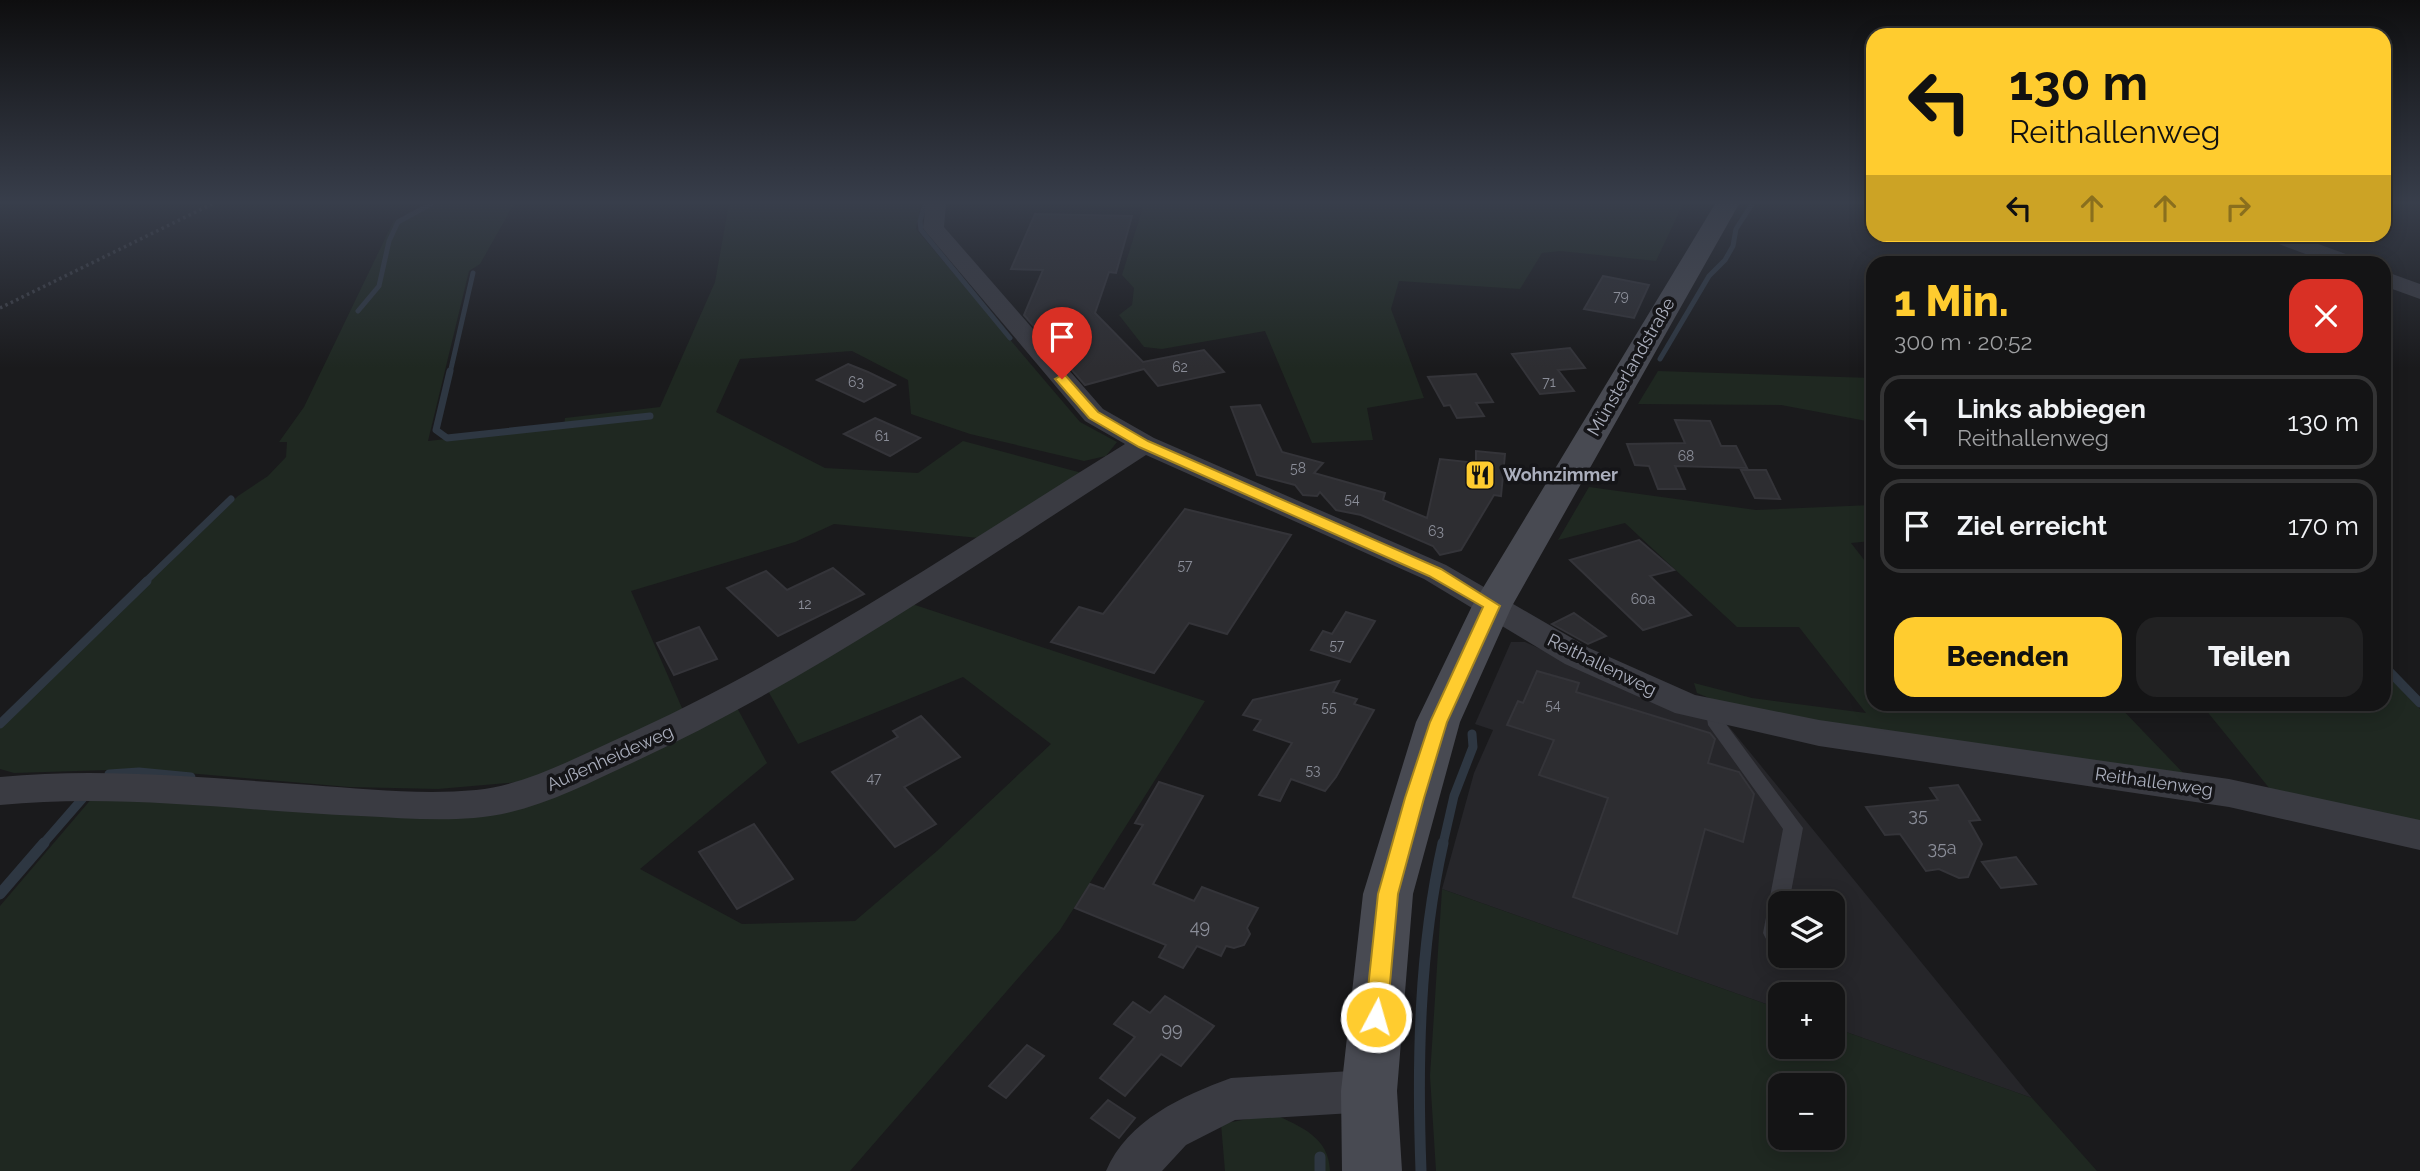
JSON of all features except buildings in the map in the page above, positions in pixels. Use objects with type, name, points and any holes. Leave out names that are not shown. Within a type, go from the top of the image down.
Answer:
[{"type":"main road","name":"Münsterlandstraße","points":[[1371,1171],[1368,1091],[1388,894],[1438,722],[1492,606],[1695,259]]},
{"type":"street","name":"Reithallenweg","points":[[958,259],[1094,415],[1144,444],[1435,572],[1577,656],[1687,705],[1819,733],[2229,793],[2420,835]]},
{"type":"street","points":[[2391,281],[2420,292]]},
{"type":"street","name":"Außenheideweg","points":[[0,791],[51,786],[148,787],[336,801],[477,804],[540,790],[691,721],[797,663],[1144,444]]},
{"type":"street","points":[[1130,1171],[1168,1129],[1231,1099],[1368,1091]]},
{"type":"lane","points":[[1715,711],[1717,725],[1793,828],[1781,891]]},
{"type":"path","points":[[0,308],[101,259]]},
{"type":"shaded area","points":[[375,259],[483,259],[469,271],[428,441],[564,426],[565,418],[660,407],[715,282],[719,259],[941,259],[1080,422],[1117,442],[1106,456],[1084,461],[970,434],[911,414],[908,380],[852,351],[740,359],[716,412],[825,468],[918,473],[963,441],[1082,473],[979,538],[834,524],[795,542],[631,591],[685,715],[532,781],[438,789],[349,787],[141,769],[14,773],[0,769],[0,728],[238,496],[268,476],[286,457],[287,442],[279,442],[304,407]]},
{"type":"shaded area","points":[[1127,259],[1539,259],[1520,289],[1399,281],[1391,309],[1424,398],[1367,408],[1373,440],[1312,443],[1265,331],[1162,349],[1144,347],[1119,315],[1132,305],[1134,288],[1122,275]]},
{"type":"shaded area","points":[[1658,371],[1866,378],[1866,421],[1781,405],[1638,404]]},
{"type":"shaded area","points":[[1589,487],[1756,510],[1866,505],[1866,542],[1851,543],[1866,562],[1866,711],[2124,711],[2188,778],[1922,739],[1721,703],[1697,693],[1694,683],[1752,698],[1866,713],[1799,627],[1737,627],[1625,523],[1558,540]]},
{"type":"shaded area","points":[[906,602],[1205,701],[1060,930],[850,1171],[0,1171],[0,906],[93,797],[470,815],[735,704],[767,763],[640,869],[742,924],[855,921],[937,851],[1051,744],[963,677],[798,744],[767,689]]},
{"type":"shaded area","points":[[1511,642],[1525,642],[1683,713],[1726,723],[2032,1098],[1845,1032],[1845,982],[1768,982],[1768,1005],[1442,889],[1474,773],[1493,730],[1475,724]]},
{"type":"shaded area","points":[[2391,679],[2420,709],[2420,822],[2270,789],[2207,711],[2391,711]]},
{"type":"shaded area","points":[[1442,889],[1768,1005],[1768,1059],[1845,1059],[1845,1032],[2032,1098],[2097,1171],[1436,1171],[1430,1076]]},
{"type":"shaded area","points":[[1274,1114],[1319,1141],[1325,1150],[1330,1171],[1225,1171],[1221,1124]]},
{"type":"waterway","points":[[358,311],[379,286],[385,259]]},
{"type":"waterway","points":[[945,259],[1010,338]]},
{"type":"waterway","points":[[1660,359],[1709,276],[1726,259]]},
{"type":"waterway","points":[[450,373],[473,273]]},
{"type":"waterway","points":[[450,371],[436,430],[447,438],[650,416]]},
{"type":"waterway","points":[[145,582],[231,499]]},
{"type":"waterway","points":[[0,724],[147,581]]},
{"type":"waterway","points":[[2391,673],[2420,703]]},
{"type":"waterway","points":[[1443,844],[1454,796],[1473,747],[1472,734]]},
{"type":"waterway","points":[[109,774],[139,772],[191,777]]},
{"type":"waterway","points":[[43,844],[83,798]]},
{"type":"waterway","points":[[0,894],[44,843]]},
{"type":"waterway","points":[[1421,1171],[1419,1089],[1424,965],[1443,843]]},
{"type":"waterway","points":[[1320,1157],[1320,1171]]},
{"type":"place","name":"Wohnzimmer","points":[[1480,475]]},
{"type":"route","points":[[1062,379],[1094,415],[1144,444],[1435,572],[1492,606],[1438,722],[1415,798],[1388,894],[1376,1017]]}]
